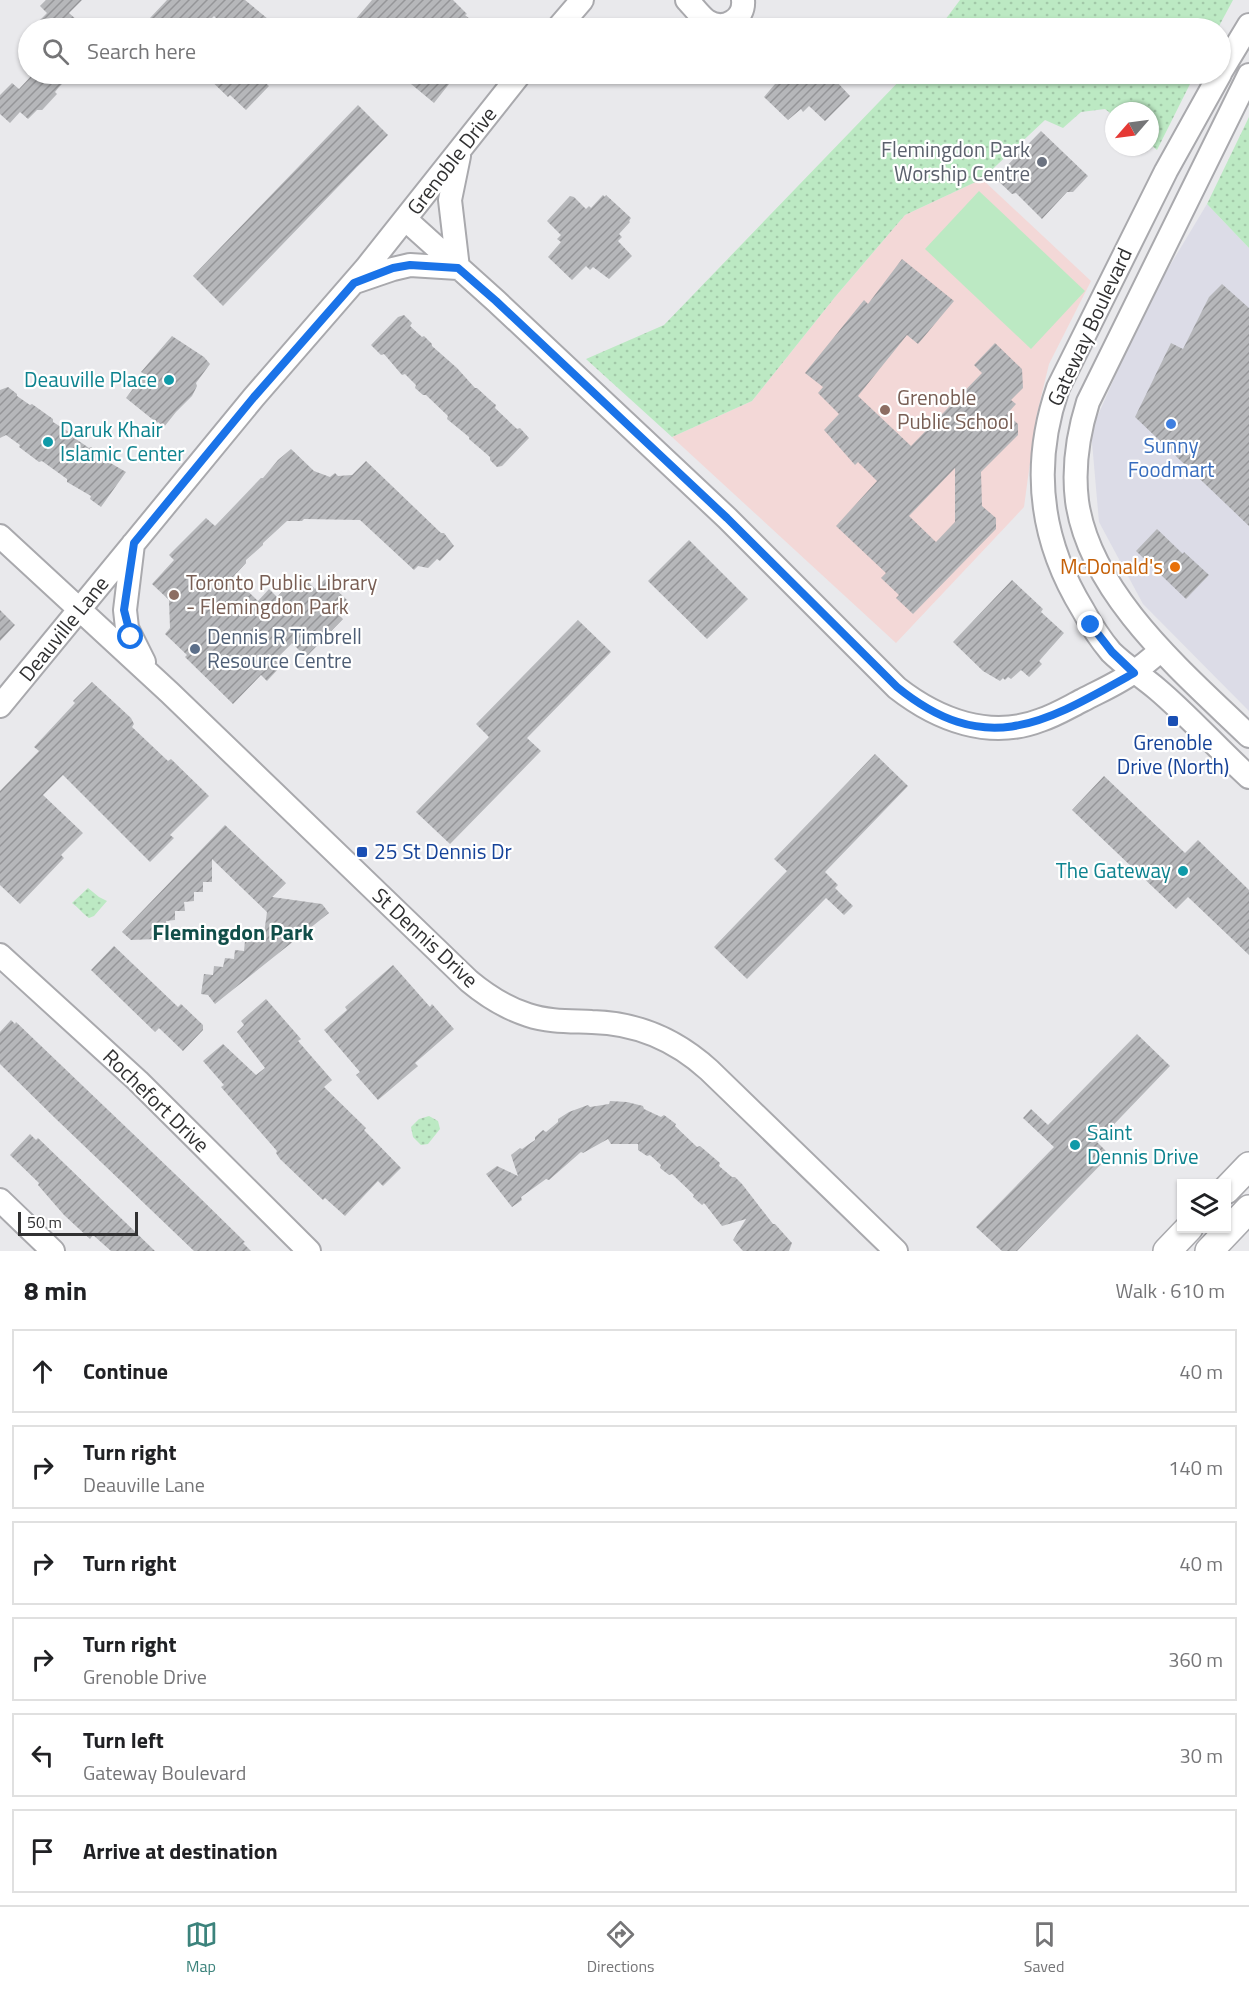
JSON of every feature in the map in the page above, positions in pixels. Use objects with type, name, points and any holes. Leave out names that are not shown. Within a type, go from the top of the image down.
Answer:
[{"type":"main road","points":[[1231,1186],[1249,1166]]},
{"type":"main road","points":[[1209,1251],[1249,1209]]},
{"type":"main road","points":[[1167,1251],[1184,1233]]},
{"type":"street","points":[[567,18],[582,0]]},
{"type":"street","points":[[687,0],[704,18]]},
{"type":"street","points":[[737,18],[740,16],[743,0]]},
{"type":"street","name":"Gateway Boulevard","points":[[1231,55],[1249,25]]},
{"type":"street","name":"Gateway Boulevard","points":[[1249,75],[1088,402],[1075,476],[1077,502],[1089,546],[1110,583],[1143,632],[1160,651],[1249,736]]},
{"type":"street","name":"Grenoble Drive","points":[[512,84],[405,219],[496,301],[727,518],[897,687],[928,710],[960,724],[1001,728],[1027,725],[1043,720],[1134,673],[1160,651]]},
{"type":"street","name":"Gateway Boulevard","points":[[1214,84],[1127,247],[1058,388],[1047,424],[1042,462],[1042,488],[1052,542],[1075,598],[1102,641],[1134,673],[1157,688],[1249,777]]},
{"type":"street","points":[[354,283],[393,268],[410,265],[458,268],[450,200],[460,151]]},
{"type":"street","name":"Deauville Lane","points":[[0,706],[254,397],[354,283],[405,219]]},
{"type":"street","points":[[1127,247],[1158,261]]},
{"type":"street","name":"St Dennis Drive","points":[[0,536],[170,693],[480,991],[530,1016],[558,1021],[594,1022],[631,1027],[664,1038],[680,1047],[695,1057],[723,1083],[896,1251]]},
{"type":"street","points":[[134,543],[125,602],[127,628],[144,662],[170,693]]},
{"type":"street","name":"Rochefort Drive","points":[[0,955],[138,1081],[309,1251]]},
{"type":"street","points":[[0,1200],[53,1251]]},
{"type":"shaded area","name":"Grenoble Public School","points":[[982,179],[1091,281],[1049,364],[1036,418],[1024,507],[896,643],[672,437],[752,401],[835,297],[905,215]]},
{"type":"shaded area","points":[[1207,204],[1249,248],[1249,711],[1143,604],[1099,522],[1091,431],[1148,302]]},
{"type":"green space","points":[[960,0],[1233,0],[1223,18],[946,18]]},
{"type":"green space","points":[[896,84],[1190,84],[1159,146],[1159,102],[1105,102],[1105,109],[1081,112],[1063,128],[1045,120],[982,179],[905,215],[835,297],[752,401],[672,437],[586,359],[664,325]]},
{"type":"green space","points":[[1249,117],[1249,248],[1207,204]]},
{"type":"green space","points":[[979,191],[1085,291],[1031,349],[925,249]]},
{"type":"green space","points":[[88,888],[107,901],[94,916],[89,918],[72,903]]},
{"type":"green space","points":[[429,1116],[438,1121],[440,1129],[428,1144],[421,1145],[413,1137],[411,1127],[419,1119]]},
{"type":"building","points":[[46,0],[82,0],[69,13],[75,18],[42,18],[47,13],[40,6]]},
{"type":"building","points":[[167,0],[245,0],[267,18],[216,18],[214,16],[212,18],[150,18]]},
{"type":"building","points":[[372,0],[453,0],[469,18],[357,18]]},
{"type":"building","points":[[12,83],[19,89],[24,84],[62,84],[55,92],[57,94],[42,110],[37,110],[28,119],[20,112],[10,123],[0,114],[0,95]]},
{"type":"building","points":[[214,84],[267,84],[269,86],[246,110],[230,95],[228,97]]},
{"type":"building","points":[[411,84],[449,84],[434,103]]},
{"type":"building","points":[[775,84],[839,84],[850,96],[825,121],[809,106],[803,112],[801,109],[788,120],[764,97]]},
{"type":"building","points":[[358,105],[388,135],[223,306],[193,276]]},
{"type":"building","name":"Flemingdon Park Worship Centre","points":[[1041,131],[1088,176],[1073,192],[1067,192],[1042,219],[1016,193],[1012,194],[995,178]]},
{"type":"building","points":[[603,195],[605,197],[606,195],[631,218],[619,234],[622,237],[618,241],[632,256],[609,279],[593,267],[590,270],[586,266],[572,280],[548,257],[561,242],[557,239],[561,235],[547,221],[570,196],[586,209],[589,206],[591,208]]},
{"type":"building","points":[[902,259],[954,301],[918,344],[907,335],[858,396],[911,446],[982,373],[974,365],[995,343],[1022,369],[1023,388],[1011,400],[1016,404],[1007,414],[1018,424],[1018,435],[981,472],[982,506],[996,518],[996,529],[913,614],[896,598],[899,595],[881,578],[886,573],[836,526],[877,481],[858,462],[855,465],[824,430],[839,414],[818,393],[823,387],[805,373],[864,300],[868,304]],"holes":[[[955,468],[955,522],[936,542],[909,516]]]},
{"type":"building","points":[[1222,284],[1249,308],[1249,526],[1135,417],[1171,343],[1183,349],[1209,297]]},
{"type":"building","points":[[404,315],[412,323],[410,326],[422,337],[424,336],[475,388],[496,405],[495,408],[529,438],[502,466],[497,467],[490,457],[447,419],[448,416],[415,388],[416,385],[405,374],[402,375],[384,354],[381,355],[371,345],[398,317]]},
{"type":"building","name":"Deauville Place","points":[[172,336],[204,357],[210,364],[196,383],[197,386],[192,396],[164,427],[126,398],[144,374],[141,372]]},
{"type":"building","name":"Daruk Khair Islamic Center","points":[[8,387],[17,396],[30,405],[32,404],[53,419],[53,422],[77,437],[76,439],[101,454],[100,457],[126,472],[101,507],[90,499],[91,496],[67,482],[67,479],[42,461],[39,462],[6,435],[0,438],[0,390]]},
{"type":"building","points":[[291,449],[314,471],[330,477],[335,473],[338,476],[352,475],[366,461],[441,533],[444,533],[454,546],[440,561],[437,559],[428,568],[418,566],[414,570],[360,520],[287,521],[246,560],[246,563],[233,577],[258,601],[269,589],[277,597],[289,584],[297,592],[307,581],[315,589],[325,579],[347,600],[336,612],[343,619],[306,657],[292,643],[275,660],[281,666],[267,681],[261,675],[233,704],[165,634],[170,628],[169,600],[152,584],[174,560],[169,555],[206,518],[215,526]]},
{"type":"building","name":"McDonald's","points":[[1157,529],[1209,575],[1186,599],[1136,551]]},
{"type":"building","points":[[689,540],[748,599],[707,639],[648,581]]},
{"type":"building","points":[[1012,580],[1043,609],[1041,612],[1064,633],[1039,661],[1042,664],[1029,677],[1021,670],[1011,679],[1008,677],[1000,681],[983,671],[953,642]]},
{"type":"building","points":[[0,610],[15,625],[0,641]]},
{"type":"building","points":[[578,620],[611,652],[527,738],[541,751],[450,844],[416,812],[489,737],[476,724]]},
{"type":"building","points":[[92,682],[131,718],[134,724],[132,727],[168,761],[171,759],[209,796],[170,835],[174,838],[150,862],[63,775],[43,795],[83,833],[61,855],[64,858],[20,904],[0,885],[0,791],[39,751],[34,747]]},
{"type":"building","points":[[875,754],[908,786],[825,872],[838,885],[835,888],[853,906],[844,915],[826,898],[747,979],[714,947],[787,871],[774,859]]},
{"type":"building","name":"The Gateway","points":[[1104,776],[1185,853],[1198,840],[1249,890],[1249,955],[1188,897],[1176,909],[1072,810]]},
{"type":"building","points":[[225,825],[286,883],[272,897],[322,904],[329,913],[215,1004],[208,995],[201,994],[204,974],[213,975],[214,966],[223,967],[225,958],[234,959],[235,950],[244,951],[245,941],[254,942],[255,933],[264,934],[267,912],[212,859],[212,882],[203,882],[203,892],[194,892],[194,901],[184,902],[185,911],[175,911],[175,920],[166,921],[167,930],[157,930],[157,939],[131,940],[122,932]]},
{"type":"building","points":[[114,946],[178,1007],[181,1004],[203,1025],[203,1030],[183,1051],[159,1028],[155,1032],[91,970]]},
{"type":"building","points":[[393,965],[430,1007],[432,1004],[454,1029],[415,1063],[418,1066],[378,1100],[356,1075],[360,1072],[324,1030],[347,1010],[345,1007]]},
{"type":"building","points":[[266,999],[301,1039],[298,1041],[332,1080],[324,1087],[366,1128],[364,1130],[401,1168],[383,1186],[378,1181],[345,1216],[325,1198],[323,1200],[280,1159],[277,1151],[221,1087],[224,1085],[203,1061],[223,1044],[256,1075],[265,1068],[237,1032],[244,1025],[241,1021]]},
{"type":"building","points":[[11,1020],[15,1024],[16,1022],[198,1196],[245,1242],[243,1243],[251,1251],[194,1251],[56,1119],[0,1064],[0,1032]]},
{"type":"building","name":"Saint Dennis Drive","points":[[1137,1034],[1170,1066],[1097,1142],[1110,1155],[1017,1251],[1002,1251],[976,1227],[1054,1147],[1023,1118],[1031,1109],[1048,1125]]},
{"type":"building","points":[[610,1101],[643,1106],[644,1109],[661,1117],[664,1115],[676,1124],[675,1126],[697,1147],[700,1146],[720,1163],[719,1166],[742,1184],[773,1224],[792,1243],[789,1251],[743,1251],[733,1240],[746,1219],[722,1226],[704,1203],[702,1205],[693,1197],[694,1195],[672,1174],[669,1175],[660,1168],[661,1165],[650,1155],[647,1156],[638,1150],[638,1144],[611,1144],[608,1139],[581,1152],[549,1180],[546,1179],[521,1197],[522,1200],[512,1207],[486,1174],[497,1166],[518,1176],[511,1155],[535,1140],[535,1137],[543,1130],[546,1132],[558,1122],[558,1119],[569,1112],[588,1105],[590,1107],[609,1104]]},
{"type":"building","points":[[30,1134],[36,1140],[38,1138],[155,1251],[111,1251],[93,1235],[90,1239],[64,1215],[38,1185],[39,1183],[10,1155]]},
{"type":"place","name":"Flemingdon Park Worship Centre","points":[[1042,162]]},
{"type":"place","name":"Deauville Place","points":[[169,380]]},
{"type":"place","name":"Grenoble Public School","points":[[885,410]]},
{"type":"place","name":"Sunny Foodmart","points":[[1171,424]]},
{"type":"place","name":"Daruk Khair Islamic Center","points":[[48,442]]},
{"type":"place","name":"McDonald's","points":[[1175,567]]},
{"type":"place","name":"Toronto Public Library - Flemingdon Park","points":[[174,595]]},
{"type":"place","name":"Dennis R Timbrell Resource Centre","points":[[195,649]]},
{"type":"place","name":"Grenoble Drive (North)","points":[[1173,721]]},
{"type":"place","name":"25 St Dennis Dr","points":[[362,852]]},
{"type":"place","name":"The Gateway","points":[[1183,871]]},
{"type":"place","name":"Saint Dennis Drive","points":[[1075,1145]]},
{"type":"district","name":"Flemingdon Park","points":[[233,932]]},
{"type":"route","points":[[131,637],[124,610],[134,543],[254,397],[354,283],[393,268],[415,264],[458,268],[496,301],[727,518],[897,687],[928,710],[960,724],[1011,728],[1043,720],[1134,673],[1102,641],[1091,625]]}]
